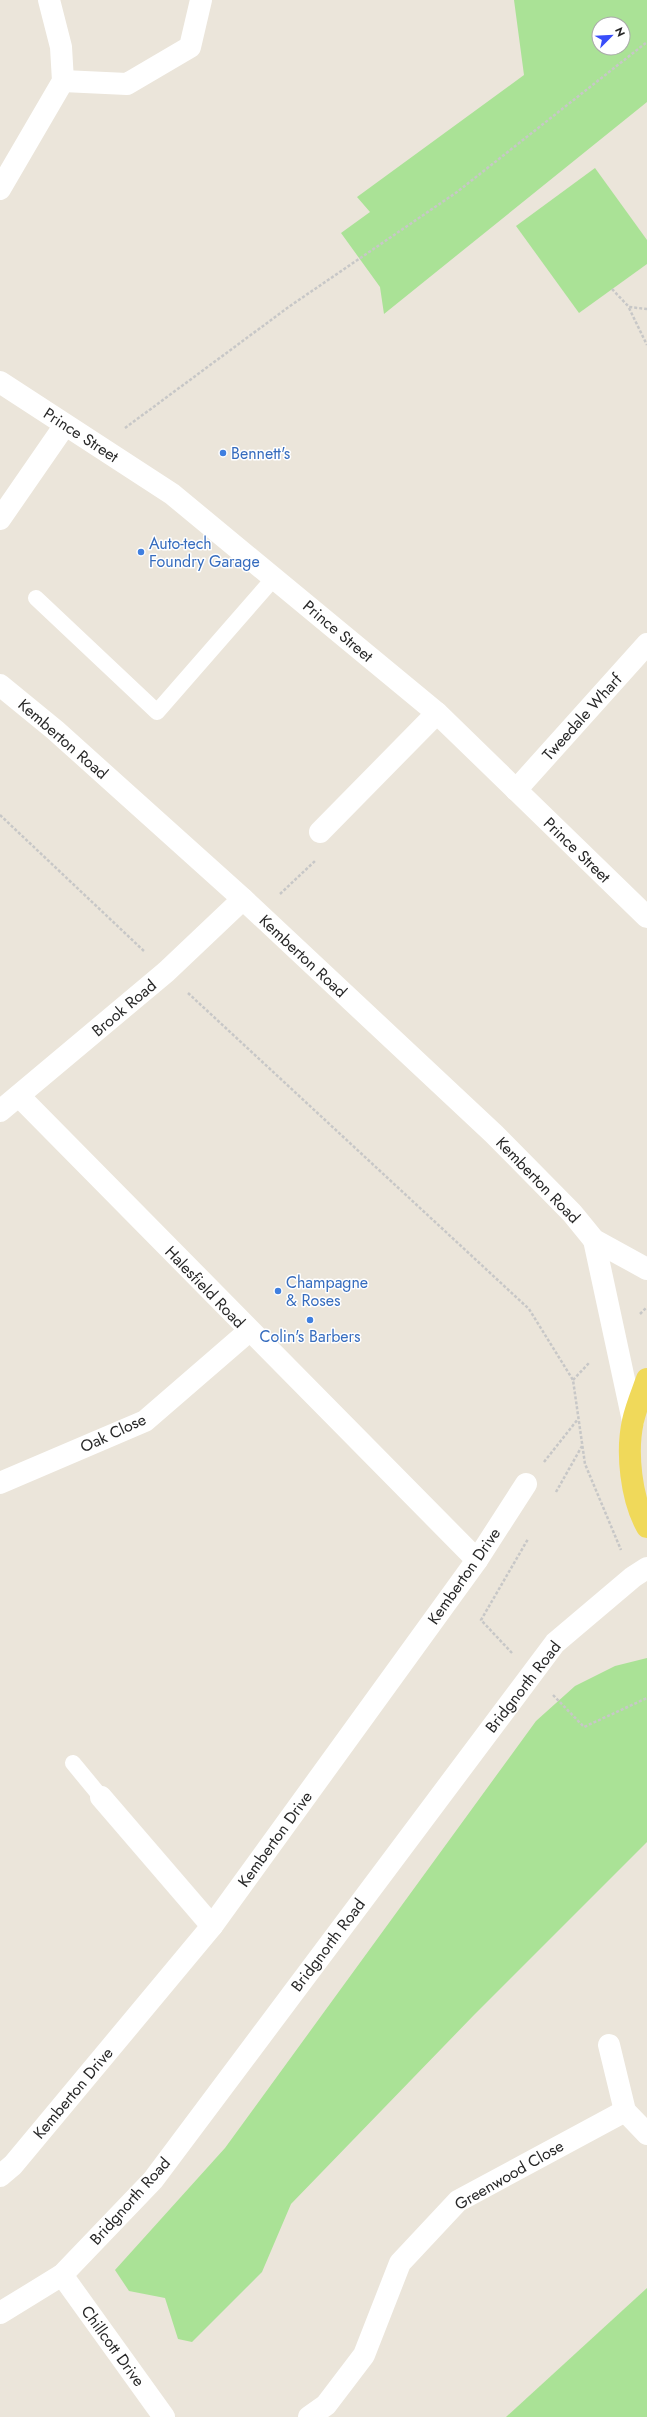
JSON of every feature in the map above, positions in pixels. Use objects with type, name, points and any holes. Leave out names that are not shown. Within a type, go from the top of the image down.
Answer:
[{"type":"main road","points":[[647,1380],[633,1421],[630,1469],[641,1516],[647,1527]]},
{"type":"street","points":[[0,189],[63,81],[62,47],[50,0]]},
{"type":"street","points":[[63,81],[127,84],[190,47],[201,0]]},
{"type":"street","name":"Prince Street","points":[[0,382],[172,494],[274,578],[437,713],[647,917]]},
{"type":"street","points":[[0,518],[66,425]]},
{"type":"street","name":"Tweedale Wharf","points":[[516,790],[643,659]]},
{"type":"street","name":"Kemberton Road","points":[[0,685],[55,730],[243,899],[494,1134],[572,1213],[594,1240],[647,1269]]},
{"type":"street","points":[[320,832],[437,713]]},
{"type":"street","name":"Brook Road","points":[[0,1111],[166,972],[243,899]]},
{"type":"street","name":"Halesfield Road","points":[[19,1096],[249,1331],[477,1560]]},
{"type":"street","name":"Kemberton Road","points":[[594,1240],[633,1421]]},
{"type":"street","name":"Oak Close","points":[[0,1483],[145,1421],[249,1331]]},
{"type":"street","name":"Kemberton Drive","points":[[0,2176],[13,2165],[212,1926],[477,1560],[526,1484]]},
{"type":"street","name":"Bridgnorth Road","points":[[0,2313],[62,2275],[153,2180],[501,1712],[555,1643],[640,1573]]},
{"type":"street","points":[[101,1797],[212,1926]]},
{"type":"street","points":[[609,2044],[625,2111],[647,2134]]},
{"type":"street","name":"Greenwood Close","points":[[309,2417],[326,2405],[364,2355],[400,2263],[458,2201],[625,2111]]},
{"type":"street","name":"Chillcott Drive","points":[[62,2275],[164,2417]]},
{"type":"lane","points":[[36,598],[157,712],[274,578]]},
{"type":"lane","points":[[73,1762],[101,1797]]},
{"type":"path","points":[[100,447],[290,306],[457,192],[647,42]]},
{"type":"path","points":[[612,289],[629,307],[647,345]]},
{"type":"path","points":[[629,307],[647,308]]},
{"type":"path","points":[[0,815],[166,972],[529,1309],[573,1380],[585,1464],[640,1573]]},
{"type":"path","points":[[259,915],[322,855],[320,832]]},
{"type":"path","points":[[526,1484],[578,1419]]},
{"type":"green space","points":[[514,0],[647,0],[647,102],[384,314],[380,287],[341,233],[370,212],[357,197],[524,75]]},
{"type":"green space","points":[[595,168],[647,240],[647,264],[579,313],[516,226]]},
{"type":"green space","points":[[647,1658],[647,1842],[474,2015],[291,2204],[262,2272],[192,2342],[178,2339],[165,2298],[129,2291],[115,2270],[225,2148],[536,1721],[575,1686],[615,1666]]},
{"type":"green space","points":[[647,2288],[647,2417],[506,2417]]},
{"type":"place","name":"Bennett's","points":[[223,453]]},
{"type":"place","name":"Auto-tech Foundry Garage","points":[[141,552]]},
{"type":"place","name":"Champagne & Roses","points":[[278,1291]]},
{"type":"place","name":"Colin's Barbers","points":[[310,1320]]}]
